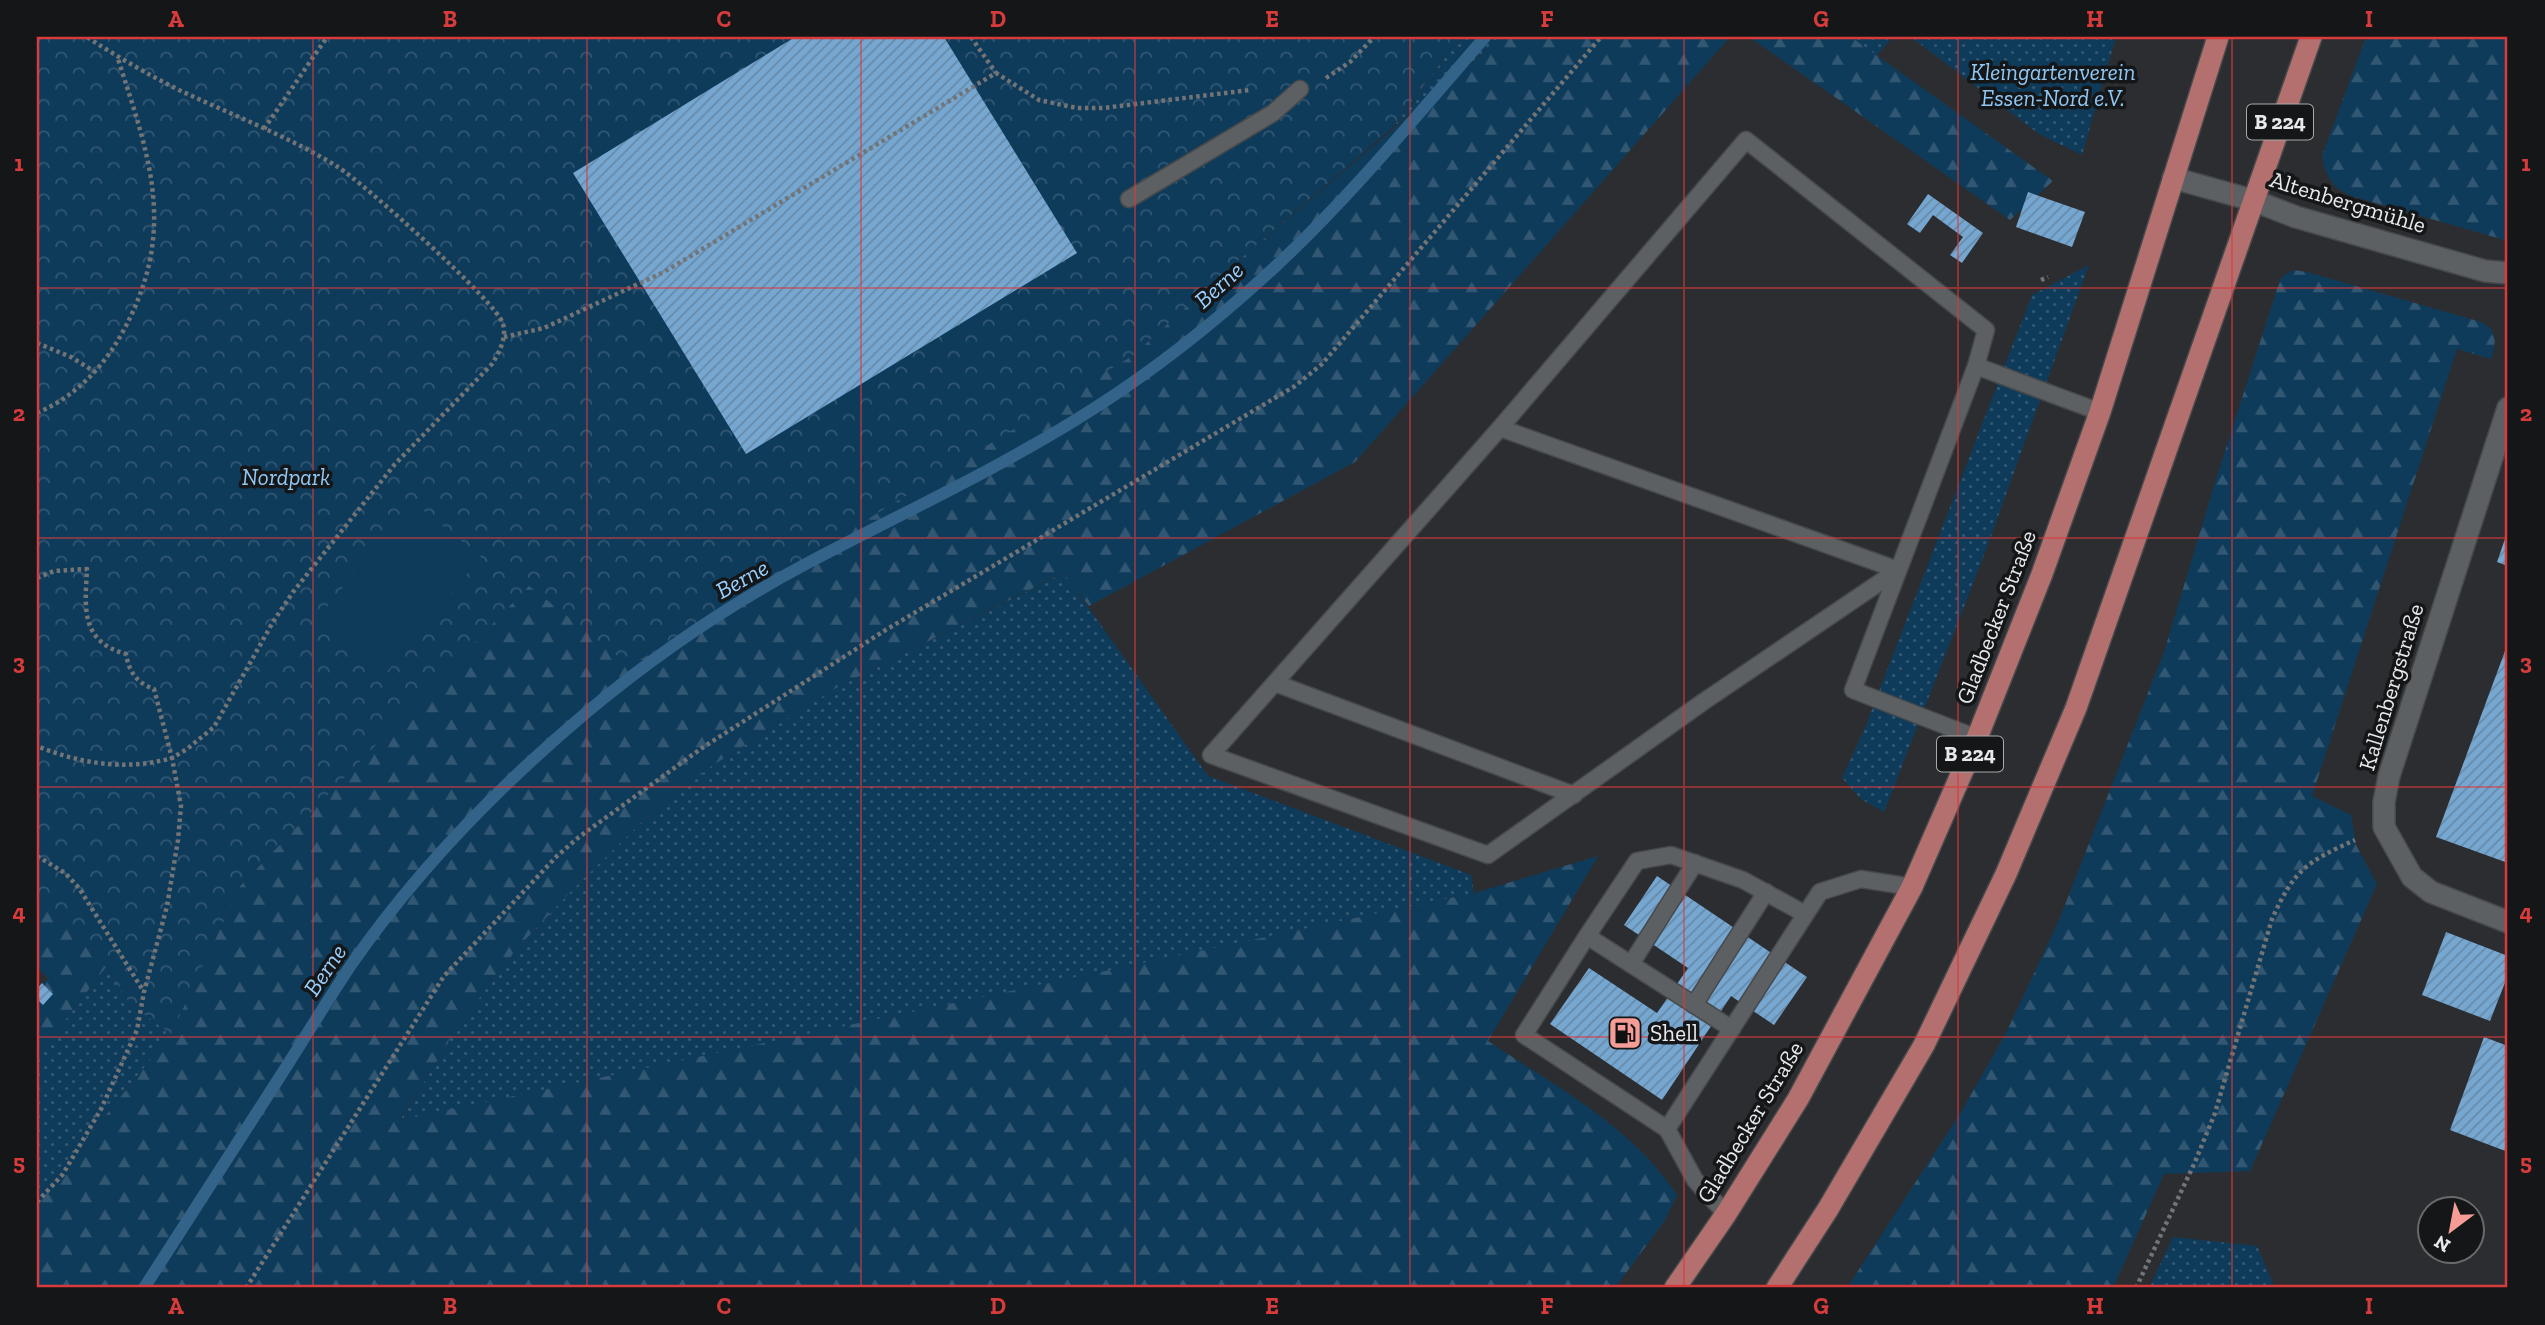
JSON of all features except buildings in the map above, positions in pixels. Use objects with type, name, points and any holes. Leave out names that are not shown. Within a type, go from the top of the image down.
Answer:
[{"type":"main road","name":"Gladbecker Straße","points":[[1675,1288],[1726,1214],[1798,1099],[1912,887],[1977,738],[2042,574],[2100,412],[2218,37]]},
{"type":"main road","name":"B 224","points":[[1777,1288],[1828,1209],[1924,1045],[2006,874],[2076,708],[2311,37]]},
{"type":"street","name":"Altenbergmühle","points":[[2173,178],[2252,200],[2296,217],[2485,271],[2508,273]]},
{"type":"street","name":"Kallenbergstraße","points":[[2384,827],[2384,802],[2389,776],[2508,408]]},
{"type":"street","points":[[2384,827],[2412,877],[2431,892],[2508,922]]},
{"type":"lane","points":[[1129,199],[1273,113],[1300,89]]},
{"type":"lane","points":[[1898,570],[1703,702],[1488,855],[1211,755],[1500,428],[1746,139],[1986,330],[1976,366],[1853,690],[1977,738]]},
{"type":"lane","points":[[1976,366],[2100,412]]},
{"type":"lane","points":[[1500,428],[1898,570]]},
{"type":"lane","points":[[1276,683],[1574,795]]},
{"type":"lane","points":[[1726,1214],[1695,1180],[1667,1129],[1524,1035],[1637,861],[1671,855],[1743,880],[1805,914]]},
{"type":"lane","points":[[1631,964],[1695,863]]},
{"type":"lane","points":[[1667,1129],[1820,892],[1861,879],[1912,887]]},
{"type":"lane","points":[[1694,1005],[1766,892]]},
{"type":"lane","points":[[1587,936],[1732,1029]]},
{"type":"path","points":[[37,746],[90,762],[126,766],[149,764],[172,758],[214,726],[293,592],[396,464],[492,364],[499,354],[504,337],[500,316],[481,295],[340,167],[178,89],[117,57],[87,37]]},
{"type":"path","points":[[264,129],[327,37]]},
{"type":"path","points":[[971,37],[996,73],[1039,100],[1077,108],[1102,108],[1264,89],[1300,89],[1327,77],[1350,62],[1374,37]]},
{"type":"path","points":[[246,1288],[444,976],[557,856],[691,756],[884,631],[1272,399],[1322,364],[1601,37]]},
{"type":"path","points":[[37,413],[55,405],[78,389],[95,372],[111,352],[133,313],[148,276],[155,242],[153,189],[146,154],[117,57]]},
{"type":"path","points":[[504,337],[544,328],[664,272],[996,73]]},
{"type":"path","points":[[2040,280],[2048,277]]},
{"type":"path","points":[[37,343],[95,372]]},
{"type":"path","points":[[37,578],[54,571],[87,569],[88,622],[100,641],[112,650],[126,654],[128,664],[138,681],[154,689],[172,758],[180,806],[178,839],[159,945],[144,992],[137,1030],[101,1109],[63,1174],[37,1202]]},
{"type":"path","points":[[2136,1288],[2215,1114],[2272,919],[2290,881],[2302,868],[2331,851],[2384,827]]},
{"type":"path","points":[[37,856],[65,873],[79,888],[144,992]]},
{"type":"green space","name":"Nordpark","points":[[37,37],[1460,37],[1391,129],[1132,356],[630,666],[529,586],[240,886],[171,1034],[131,1005],[106,967],[37,894]]},
{"type":"green space","points":[[1460,37],[1502,37],[1392,129]]},
{"type":"green space","points":[[1502,37],[1730,37],[1355,462],[1089,606],[1063,573],[836,688],[710,767],[642,822],[518,947],[451,1035],[400,1120],[1474,893],[1598,856],[1488,1041],[1565,1091],[1615,1128],[1659,1170],[1677,1195],[1665,1220],[1615,1288],[37,1288],[37,1201],[171,1034],[240,886],[529,585],[1132,356],[1226,271]]},
{"type":"green space","points":[[1749,37],[1851,37],[2053,181],[2010,220]]},
{"type":"green space","points":[[1851,37],[1893,37],[1876,56]]},
{"type":"green space","name":"Kleingartenverein Essen-Nord e.V.","points":[[1911,37],[2116,37],[2082,155],[2039,134]]},
{"type":"green space","points":[[2366,37],[2508,37],[2508,241],[2351,196],[2330,180],[2322,156]]},
{"type":"green space","points":[[2089,265],[1983,558],[1884,812],[1861,799],[1842,778],[1864,730],[2032,295]]},
{"type":"green space","points":[[2294,270],[2481,322],[2490,329],[2494,337],[2491,359],[2457,349],[2312,796],[2351,815],[2356,845],[2377,884],[2250,1171],[2164,1174],[2113,1288],[1847,1288],[1961,1112],[2006,1033],[2059,920],[2164,652],[2280,280]]},
{"type":"green space","points":[[413,502],[481,557],[386,673],[318,618]]},
{"type":"green space","points":[[1064,573],[1208,776],[1471,875],[1474,893],[400,1121],[451,1035],[518,947],[642,822],[710,767],[836,688]]},
{"type":"green space","points":[[37,894],[106,967],[37,1057],[37,991],[48,978],[37,968]]},
{"type":"green space","points":[[106,967],[131,1005],[171,1034],[37,1201],[37,1057]]},
{"type":"green space","points":[[2173,1237],[2257,1246],[2275,1288],[2149,1288]]},
{"type":"waterway","name":"Berne","points":[[144,1288],[376,930],[431,863],[522,769],[612,691],[719,615],[804,565],[1058,431],[1188,342],[1277,265],[1332,211],[1485,37]]},
{"type":"place","name":"Shell","points":[[1625,1033]]}]
